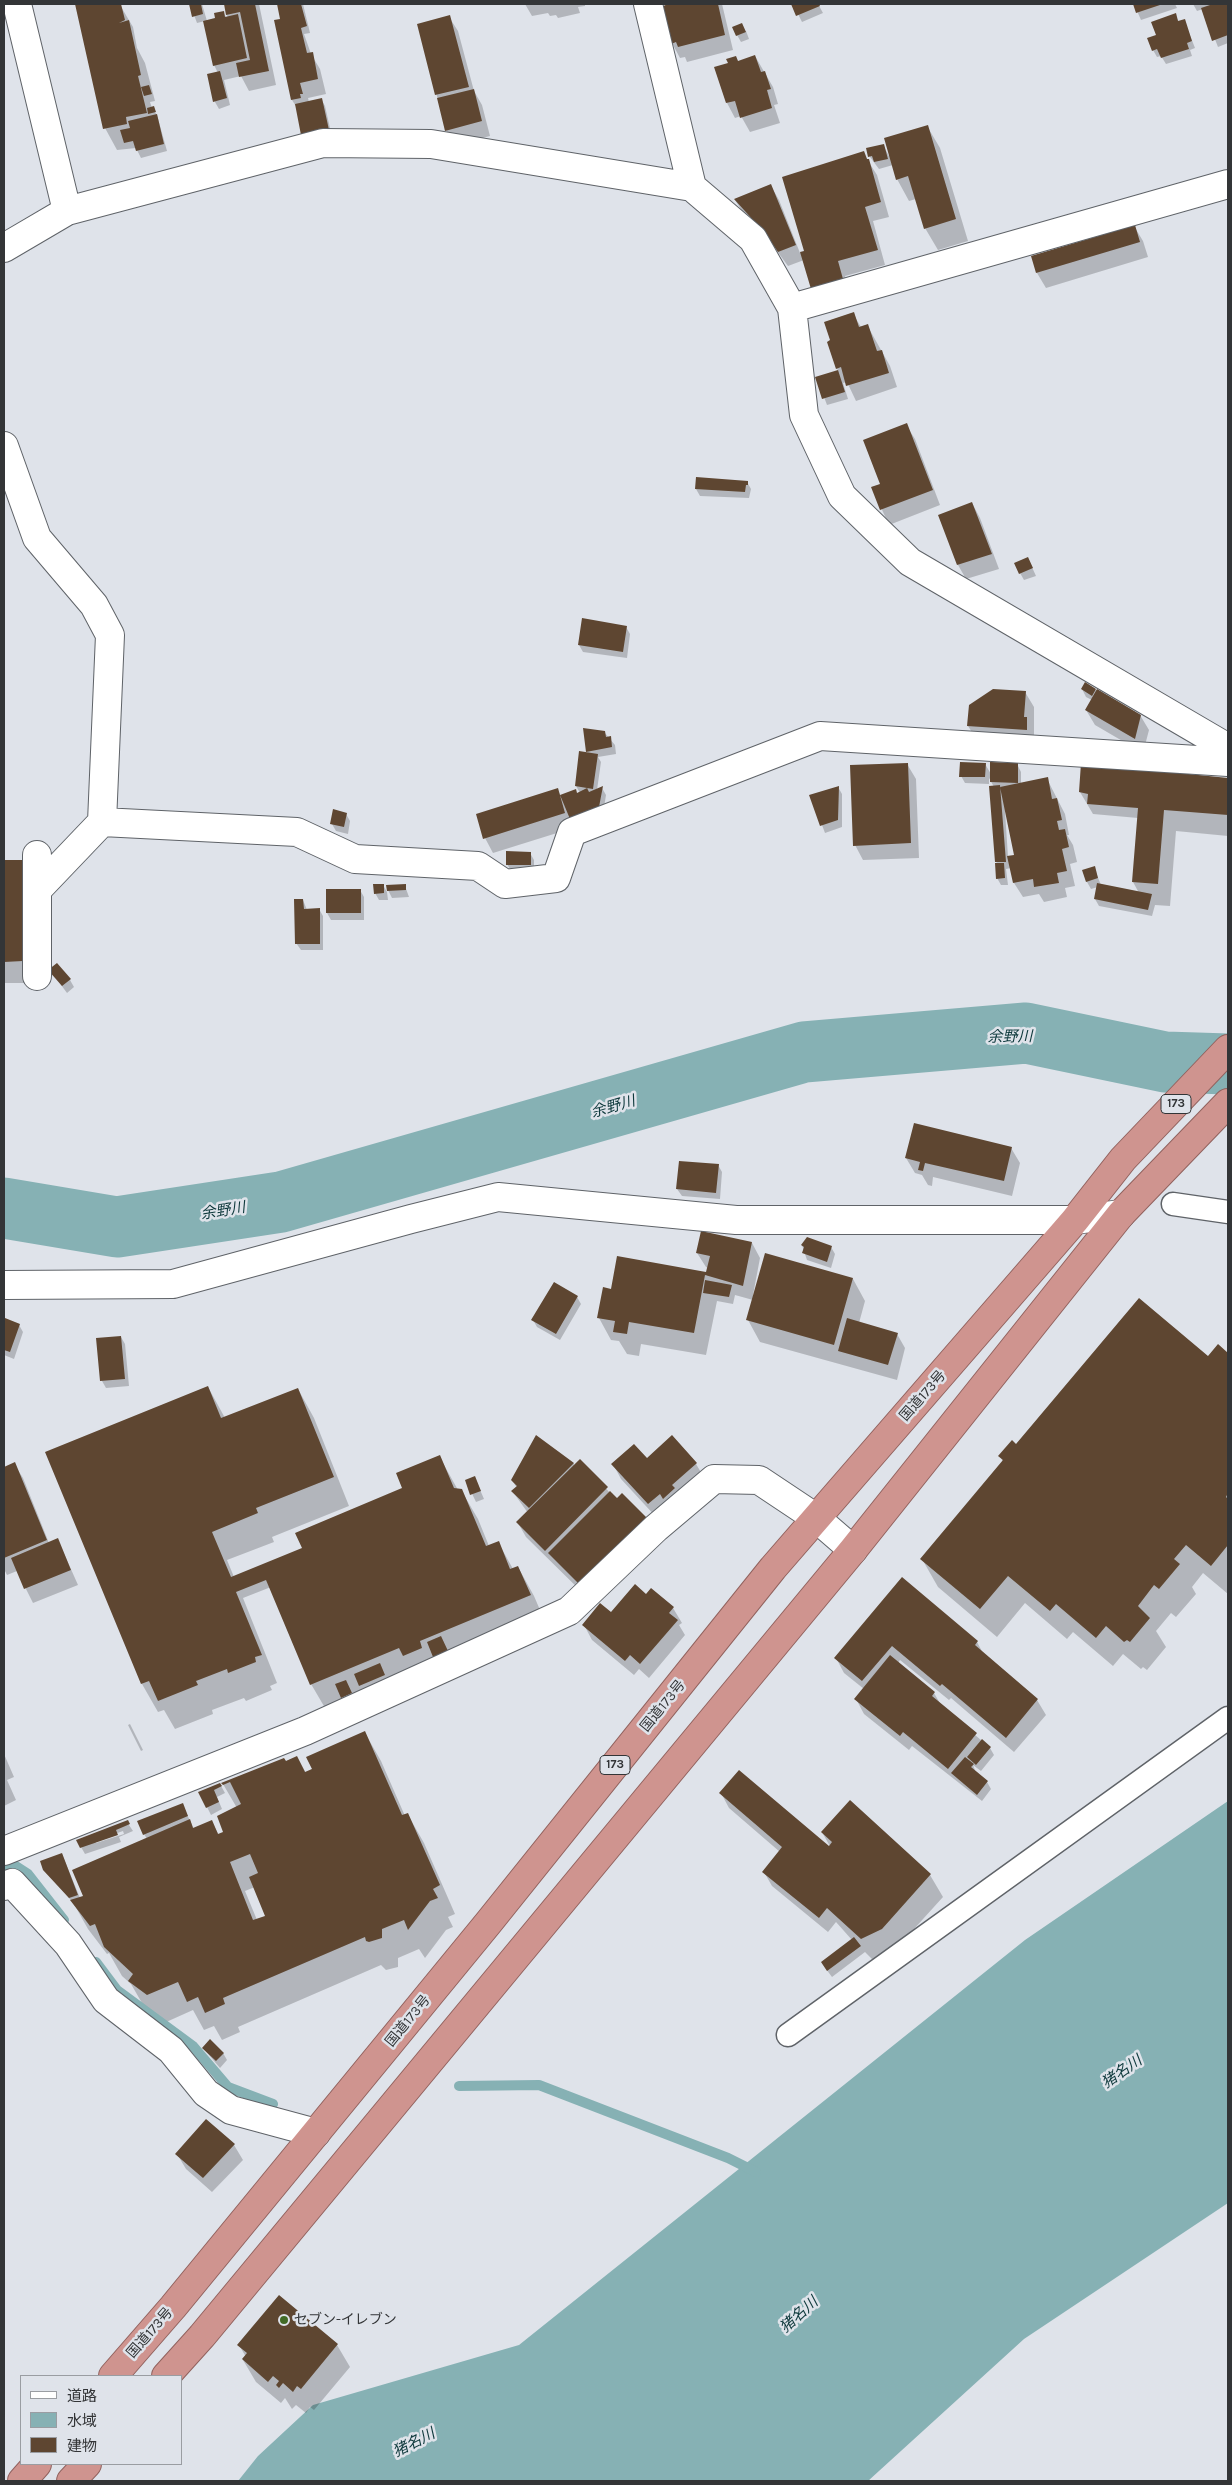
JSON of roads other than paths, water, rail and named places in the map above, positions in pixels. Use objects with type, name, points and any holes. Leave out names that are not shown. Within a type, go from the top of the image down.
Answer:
[{"type":"highway","name":"国道173号","points":[[114,2375],[489,1922],[772,1568],[1075,1220],[1123,1159],[1228,1049]]},
{"type":"highway","name":"173","points":[[167,2375],[209,2329],[853,1550],[1121,1214],[1160,1171],[1228,1103]]},
{"type":"highway","points":[[22,2481],[36,2465]]},
{"type":"highway","points":[[71,2481],[86,2465]]},
{"type":"street","points":[[17,4],[67,211]]},
{"type":"street","points":[[648,4],[692,187]]},
{"type":"street","points":[[4,248],[67,211],[323,143],[432,144],[692,187],[752,239],[792,308],[804,415],[842,496],[910,562],[1228,748]]},
{"type":"street","points":[[792,308],[1228,184]]},
{"type":"street","points":[[4,446],[38,538],[94,605],[110,636],[102,822],[39,888]]},
{"type":"street","points":[[102,822],[297,832],[355,859],[478,866],[505,884],[556,878],[572,832],[820,736],[1228,762]]},
{"type":"street","points":[[37,855],[39,888],[37,976]]},
{"type":"street","points":[[4,1286],[173,1284],[411,1218],[498,1197],[736,1220],[1075,1220],[1121,1214]]},
{"type":"street","points":[[1173,1204],[1228,1212]]},
{"type":"street","points":[[4,1851],[305,1731],[569,1611],[656,1528],[714,1479],[760,1480],[816,1518],[853,1550]]},
{"type":"street","points":[[788,2035],[1228,1718]]},
{"type":"street","points":[[4,1886],[12,1883],[68,1944],[106,2000],[171,2050],[206,2093],[231,2110],[316,2133]]},
{"type":"water","name":"猪名川","points":[[1228,1801],[1228,2203],[1024,2339],[868,2481],[238,2481],[258,2456],[313,2405],[519,2345],[1025,1940]]},
{"type":"waterway","name":"余野川","points":[[4,1208],[117,1227],[281,1202],[804,1052],[1026,1033],[1165,1062],[1228,1064]]},
{"type":"waterway","points":[[4,1866],[11,1863],[28,1874],[64,1920]]},
{"type":"waterway","points":[[96,1962],[117,1990],[193,2046],[228,2087],[273,2104]]},
{"type":"waterway","points":[[459,2086],[539,2085],[728,2158],[756,2172]]},
{"type":"place","name":"セブン-イレブン","points":[[284,2320]]}]
